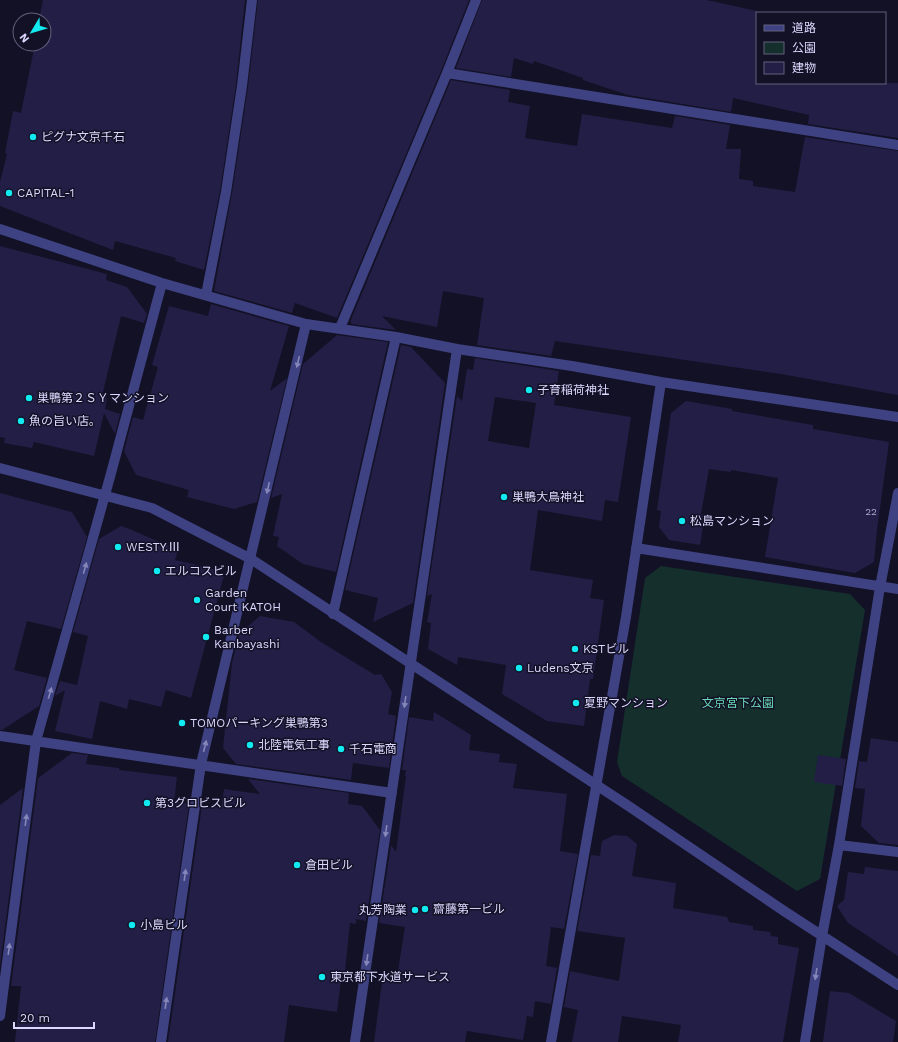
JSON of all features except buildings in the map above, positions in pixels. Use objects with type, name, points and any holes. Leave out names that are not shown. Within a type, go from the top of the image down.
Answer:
[{"type":"street","points":[[206,295],[229,169],[242,86],[252,0]]},
{"type":"street","points":[[340,328],[476,0]]},
{"type":"street","points":[[447,73],[898,145]]},
{"type":"street","points":[[0,229],[162,283],[306,324],[396,337],[457,349],[572,366],[661,382],[898,417]]},
{"type":"street","points":[[0,1016],[36,741],[105,495],[162,283]]},
{"type":"street","points":[[161,1042],[201,764],[306,324]]},
{"type":"street","points":[[333,614],[396,337]]},
{"type":"street","points":[[355,1042],[457,349]]},
{"type":"street","points":[[551,1042],[626,617],[661,382]]},
{"type":"street","points":[[0,468],[152,508],[251,559],[898,985]]},
{"type":"street","points":[[805,1042],[822,936],[839,845],[880,587],[898,493]]},
{"type":"street","points":[[636,548],[898,590]]},
{"type":"street","points":[[0,736],[201,764],[392,793]]},
{"type":"street","points":[[839,845],[898,852]]},
{"type":"green space","name":"文京宮下公園","points":[[661,566],[850,594],[865,610],[820,879],[797,891],[622,776],[617,762],[645,578]]},
{"type":"place","name":"ピグナ文京千石","points":[[33,137]]},
{"type":"place","name":"CAPITAL-1","points":[[9,193]]},
{"type":"place","name":"子育稲荷神社","points":[[529,390]]},
{"type":"place","name":"巣鴨第２ＳＹマンション","points":[[29,398]]},
{"type":"place","name":"魚の旨い店。","points":[[21,421]]},
{"type":"place","name":"巣鴨大鳥神社","points":[[504,497]]},
{"type":"place","name":"松島マンション","points":[[682,521]]},
{"type":"place","name":"WESTY.Ⅲ","points":[[118,547]]},
{"type":"place","name":"エルコスビル","points":[[157,571]]},
{"type":"place","name":"Garden Court KATOH","points":[[197,600]]},
{"type":"place","name":"Barber Kanbayashi","points":[[206,637]]},
{"type":"place","name":"KSTビル","points":[[575,649]]},
{"type":"place","name":"Ludens文京","points":[[519,668]]},
{"type":"place","name":"夏野マンション","points":[[576,703]]},
{"type":"place","name":"TOMOパーキング巣鴨第3","points":[[182,723]]},
{"type":"place","name":"北陸電気工事","points":[[250,745]]},
{"type":"place","name":"千石電商","points":[[341,749]]},
{"type":"place","name":"第3グロビスビル","points":[[147,803]]},
{"type":"place","name":"倉田ビル","points":[[297,865]]},
{"type":"place","name":"齋藤第一ビル","points":[[425,909]]},
{"type":"place","name":"丸芳陶業","points":[[415,910]]},
{"type":"place","name":"小島ビル","points":[[132,925]]},
{"type":"place","name":"東京都下水道サービス","points":[[322,977]]}]
